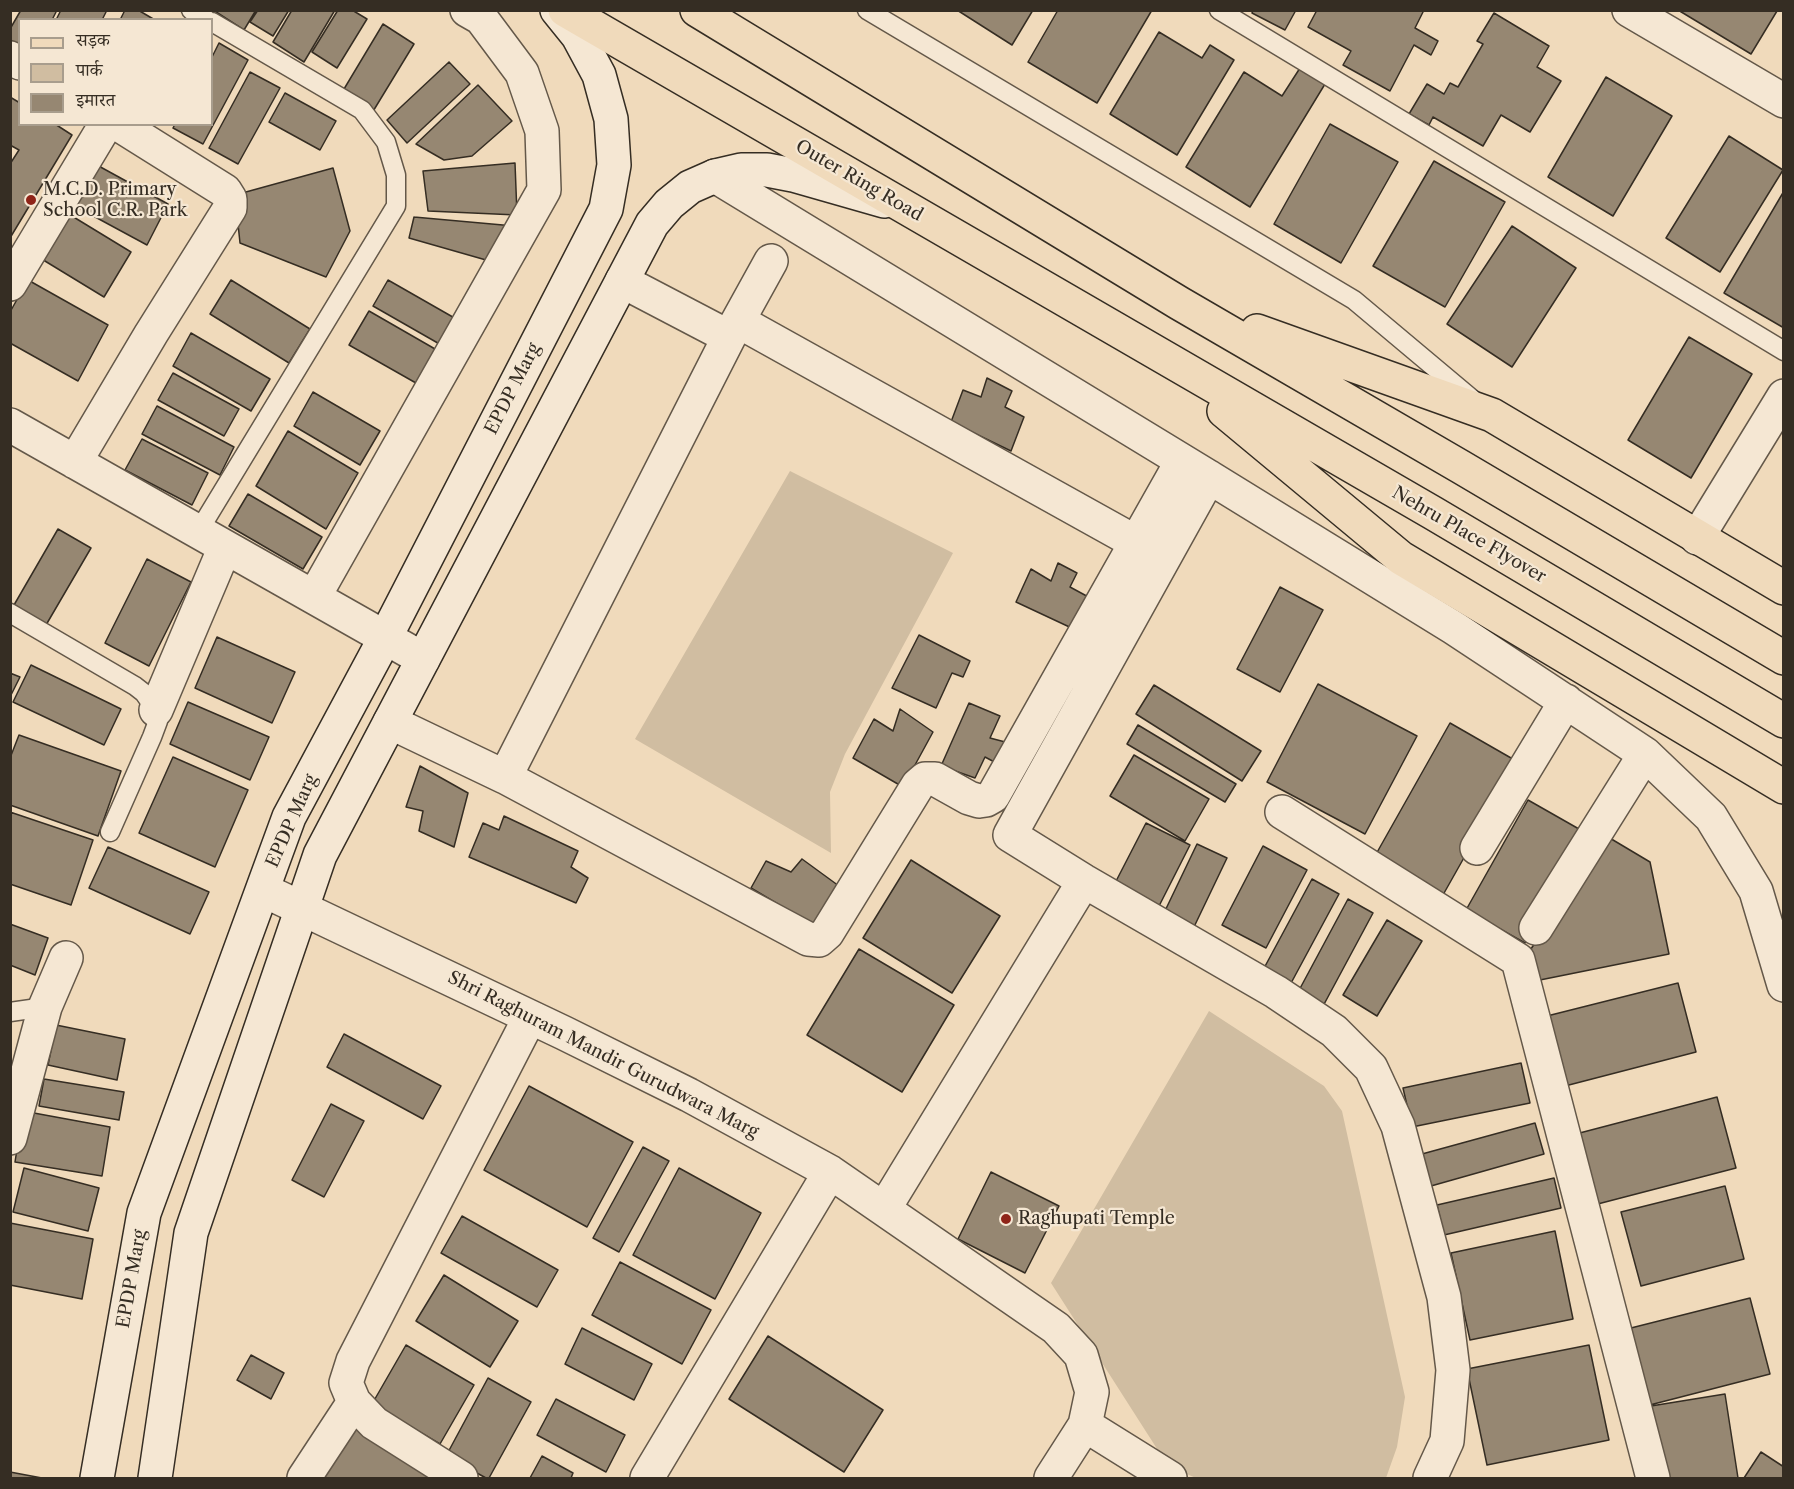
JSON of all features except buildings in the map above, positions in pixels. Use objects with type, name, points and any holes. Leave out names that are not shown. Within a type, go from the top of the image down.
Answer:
[{"type":"main road","name":"Outer Ring Road","points":[[565,10],[1152,351]]},
{"type":"main road","points":[[697,10],[1179,303],[1784,658]]},
{"type":"main road","points":[[1179,303],[1492,415],[1784,588]]},
{"type":"main road","points":[[1152,351],[1401,558],[1784,787]]},
{"type":"main road","name":"Nehru Place Flyover","points":[[1152,351],[1784,721]]},
{"type":"street","points":[[314,597],[544,190],[542,131],[522,73],[481,18],[467,10]]},
{"type":"street","name":"EPDP Marg","points":[[98,1479],[144,1213],[290,817],[606,209],[614,165],[611,119],[599,75],[578,36],[557,10]]},
{"type":"street","points":[[1640,13],[1784,101]]},
{"type":"street","points":[[10,284],[105,126]]},
{"type":"street","points":[[75,462],[151,334],[230,208],[230,199],[225,191],[121,126]]},
{"type":"street","points":[[154,1479],[191,1233],[320,855],[652,224],[669,204],[690,187],[715,176],[741,170],[767,170],[903,206]]},
{"type":"street","points":[[715,176],[1454,628],[1646,754],[1711,817],[1756,891],[1784,986]]},
{"type":"street","points":[[505,777],[771,261]]},
{"type":"street","points":[[622,281],[734,329],[1137,543]]},
{"type":"street","points":[[1697,538],[1784,396]]},
{"type":"street","points":[[10,425],[423,659]]},
{"type":"street","points":[[390,722],[505,777],[808,939],[819,940],[827,933],[918,785],[925,779],[935,779],[979,801],[993,796],[1137,543],[1196,469]]},
{"type":"street","points":[[1196,469],[1010,835],[1084,881],[1276,992],[1334,1031],[1371,1068],[1398,1126],[1444,1297],[1453,1370],[1447,1441],[1430,1479]]},
{"type":"street","points":[[156,711],[212,539]]},
{"type":"street","points":[[1477,848],[1566,701]]},
{"type":"street","points":[[1536,928],[1646,754]]},
{"type":"street","points":[[1282,812],[1518,960],[1653,1479]]},
{"type":"street","points":[[884,1209],[1084,881]]},
{"type":"street","name":"Shri Raghuram Mandir Gurudwara Marg","points":[[263,890],[689,1095],[831,1173],[1056,1328],[1081,1355],[1092,1392],[1084,1425],[1051,1479]]},
{"type":"street","points":[[10,1138],[45,1006],[66,958]]},
{"type":"street","points":[[461,1479],[374,1423],[354,1402],[346,1383],[352,1361],[530,1017]]},
{"type":"street","points":[[647,1479],[831,1173]]},
{"type":"street","points":[[304,1479],[354,1402]]},
{"type":"street","points":[[1084,1425],[1170,1479]]},
{"type":"lane","points":[[191,10],[204,18]]},
{"type":"lane","points":[[867,10],[1354,300],[1492,415]]},
{"type":"lane","points":[[1219,10],[1784,351]]},
{"type":"lane","points":[[212,539],[396,206],[396,176],[386,142],[362,110],[213,23]]},
{"type":"lane","points":[[10,613],[135,686],[144,693],[156,711],[159,721],[156,729],[110,832]]},
{"type":"lane","points":[[10,1012],[45,1006]]},
{"type":"green space","points":[[790,471],[953,553],[845,754],[830,792],[831,853],[635,739]]},
{"type":"green space","points":[[1209,1011],[1324,1086],[1342,1111],[1405,1397],[1397,1447],[1386,1478],[1196,1478],[1168,1466],[1051,1283]]},
{"type":"place","name":"M.C.D. Primary School C.R. Park","points":[[31,200]]},
{"type":"place","name":"Raghupati Temple","points":[[1006,1219]]}]
